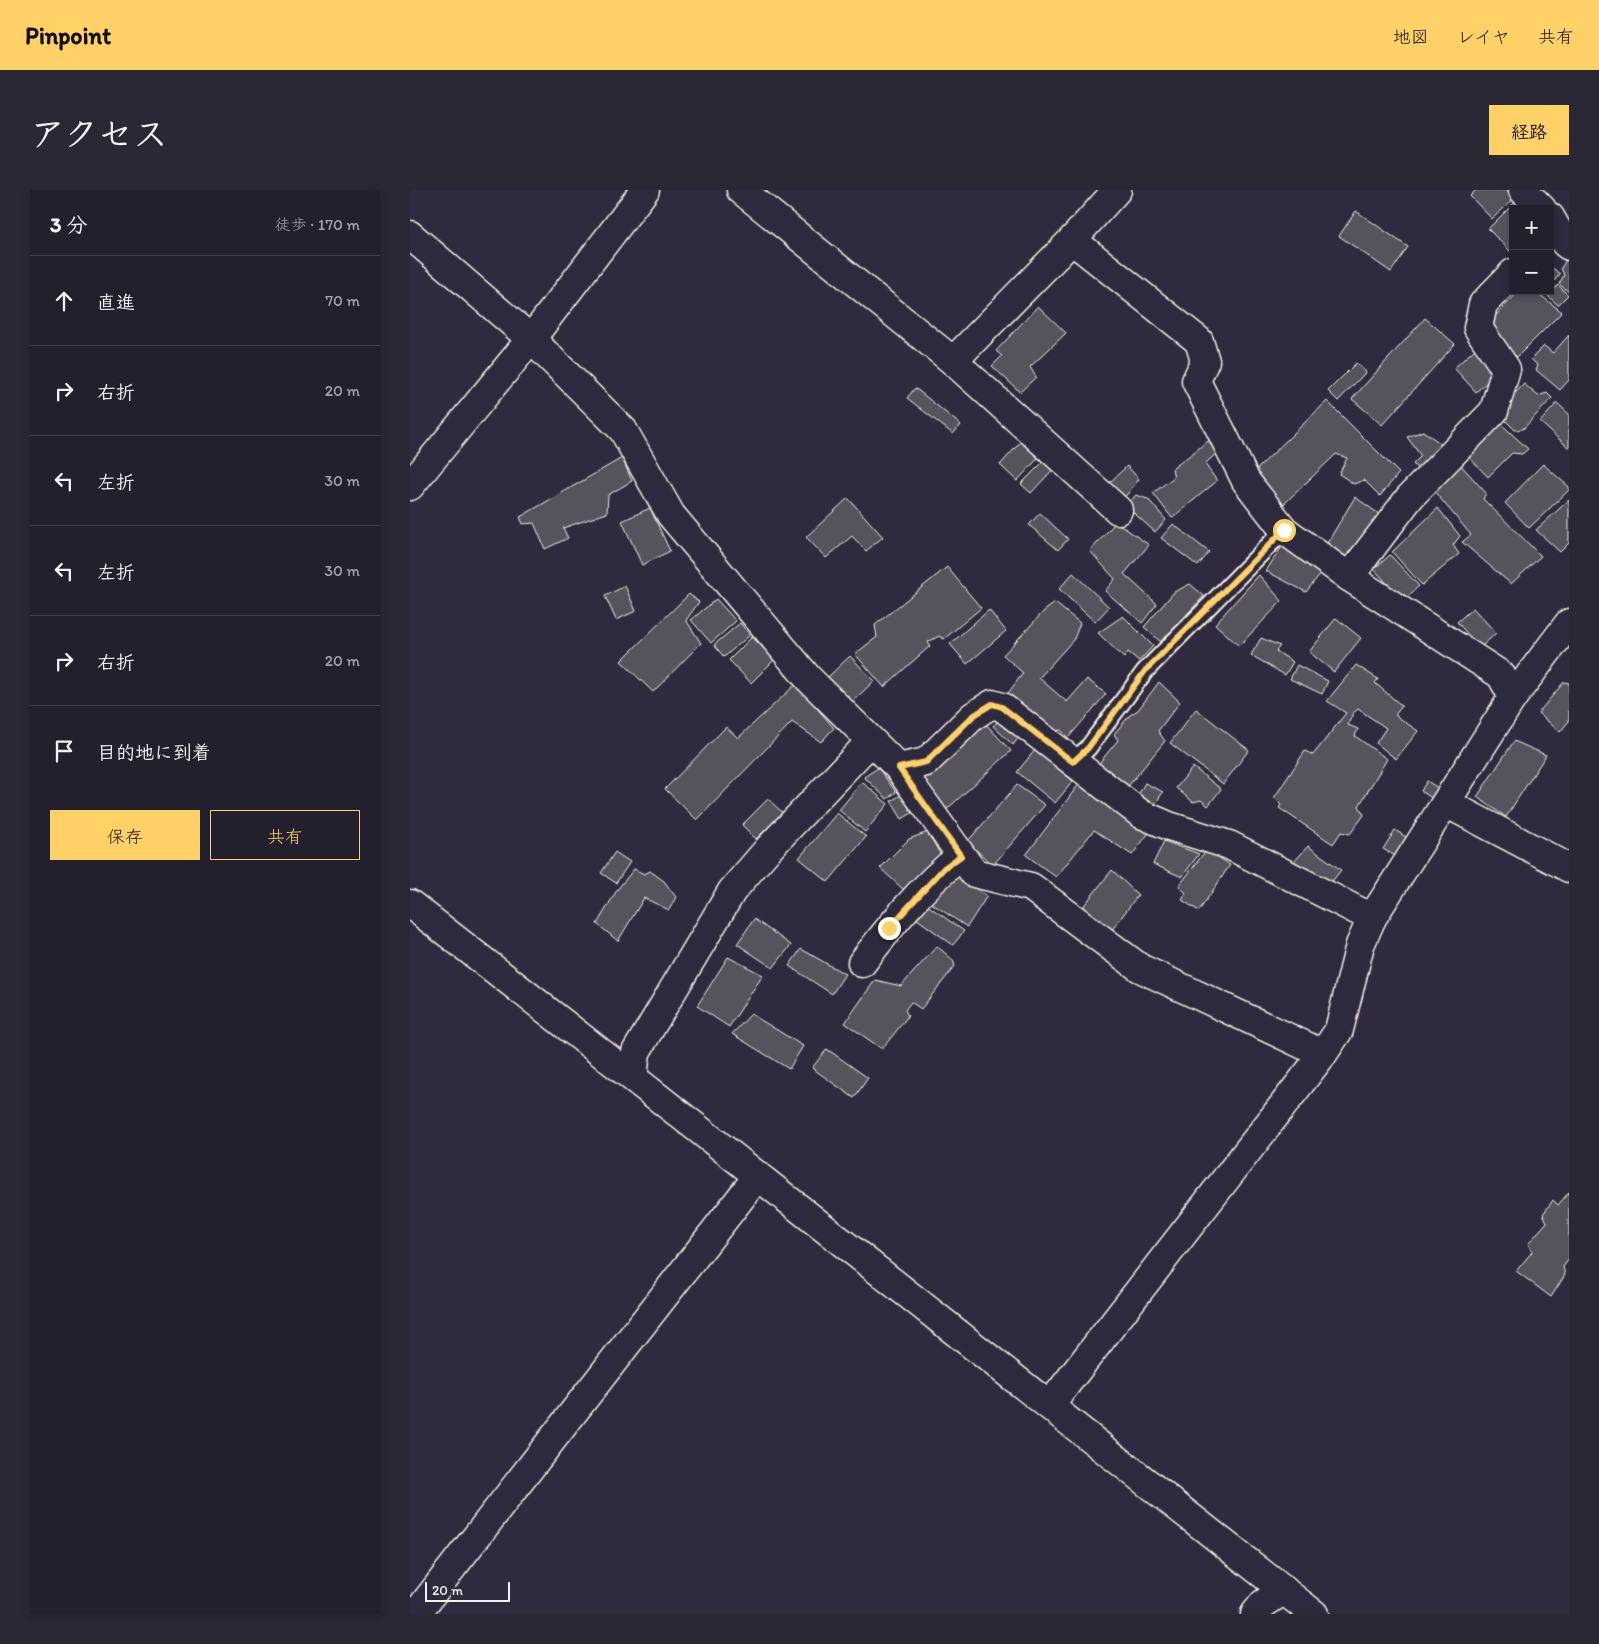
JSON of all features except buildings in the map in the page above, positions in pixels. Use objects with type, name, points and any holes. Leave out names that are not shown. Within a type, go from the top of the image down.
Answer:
[{"type":"street","points":[[410,486],[531,339],[646,190]]},
{"type":"street","points":[[741,190],[953,361],[1118,510]]},
{"type":"street","points":[[953,361],[1072,240],[1116,190]]},
{"type":"street","points":[[1523,190],[1538,205]]},
{"type":"street","points":[[1554,223],[1565,243],[1569,246]]},
{"type":"street","points":[[410,235],[531,339],[623,430],[671,514],[808,678],[870,742],[899,768],[974,873],[1031,887],[1140,968],[1323,1054]]},
{"type":"street","points":[[1072,240],[1199,341],[1205,361],[1196,381],[1246,481],[1284,530],[1349,577],[1501,675],[1513,697]]},
{"type":"street","points":[[1349,577],[1410,498],[1494,411],[1506,369],[1478,328],[1483,304],[1509,277]]},
{"type":"street","points":[[1050,1405],[1323,1054],[1339,1030],[1360,944],[1372,918],[1513,697],[1569,622]]},
{"type":"street","points":[[899,768],[926,762],[973,716],[992,704],[1002,707],[1141,814],[1169,826],[1229,845],[1372,918]]},
{"type":"street","points":[[633,1076],[636,1052],[732,890],[769,848],[870,742]]},
{"type":"street","points":[[1446,803],[1569,868]]},
{"type":"street","points":[[862,963],[889,928],[944,868],[961,856]]},
{"type":"street","points":[[410,904],[633,1076],[757,1177],[1314,1614]]},
{"type":"street","points":[[416,1614],[757,1177]]},
{"type":"street","points":[[1255,1614],[1263,1604],[1284,1590]]},
{"type":"lane","points":[[1073,762],[1088,748],[1145,671],[1284,530]]},
{"type":"route","points":[[889,928],[944,868],[961,856],[899,768],[926,762],[973,716],[992,704],[1002,707],[1073,762],[1088,748],[1145,671],[1284,530]]}]
